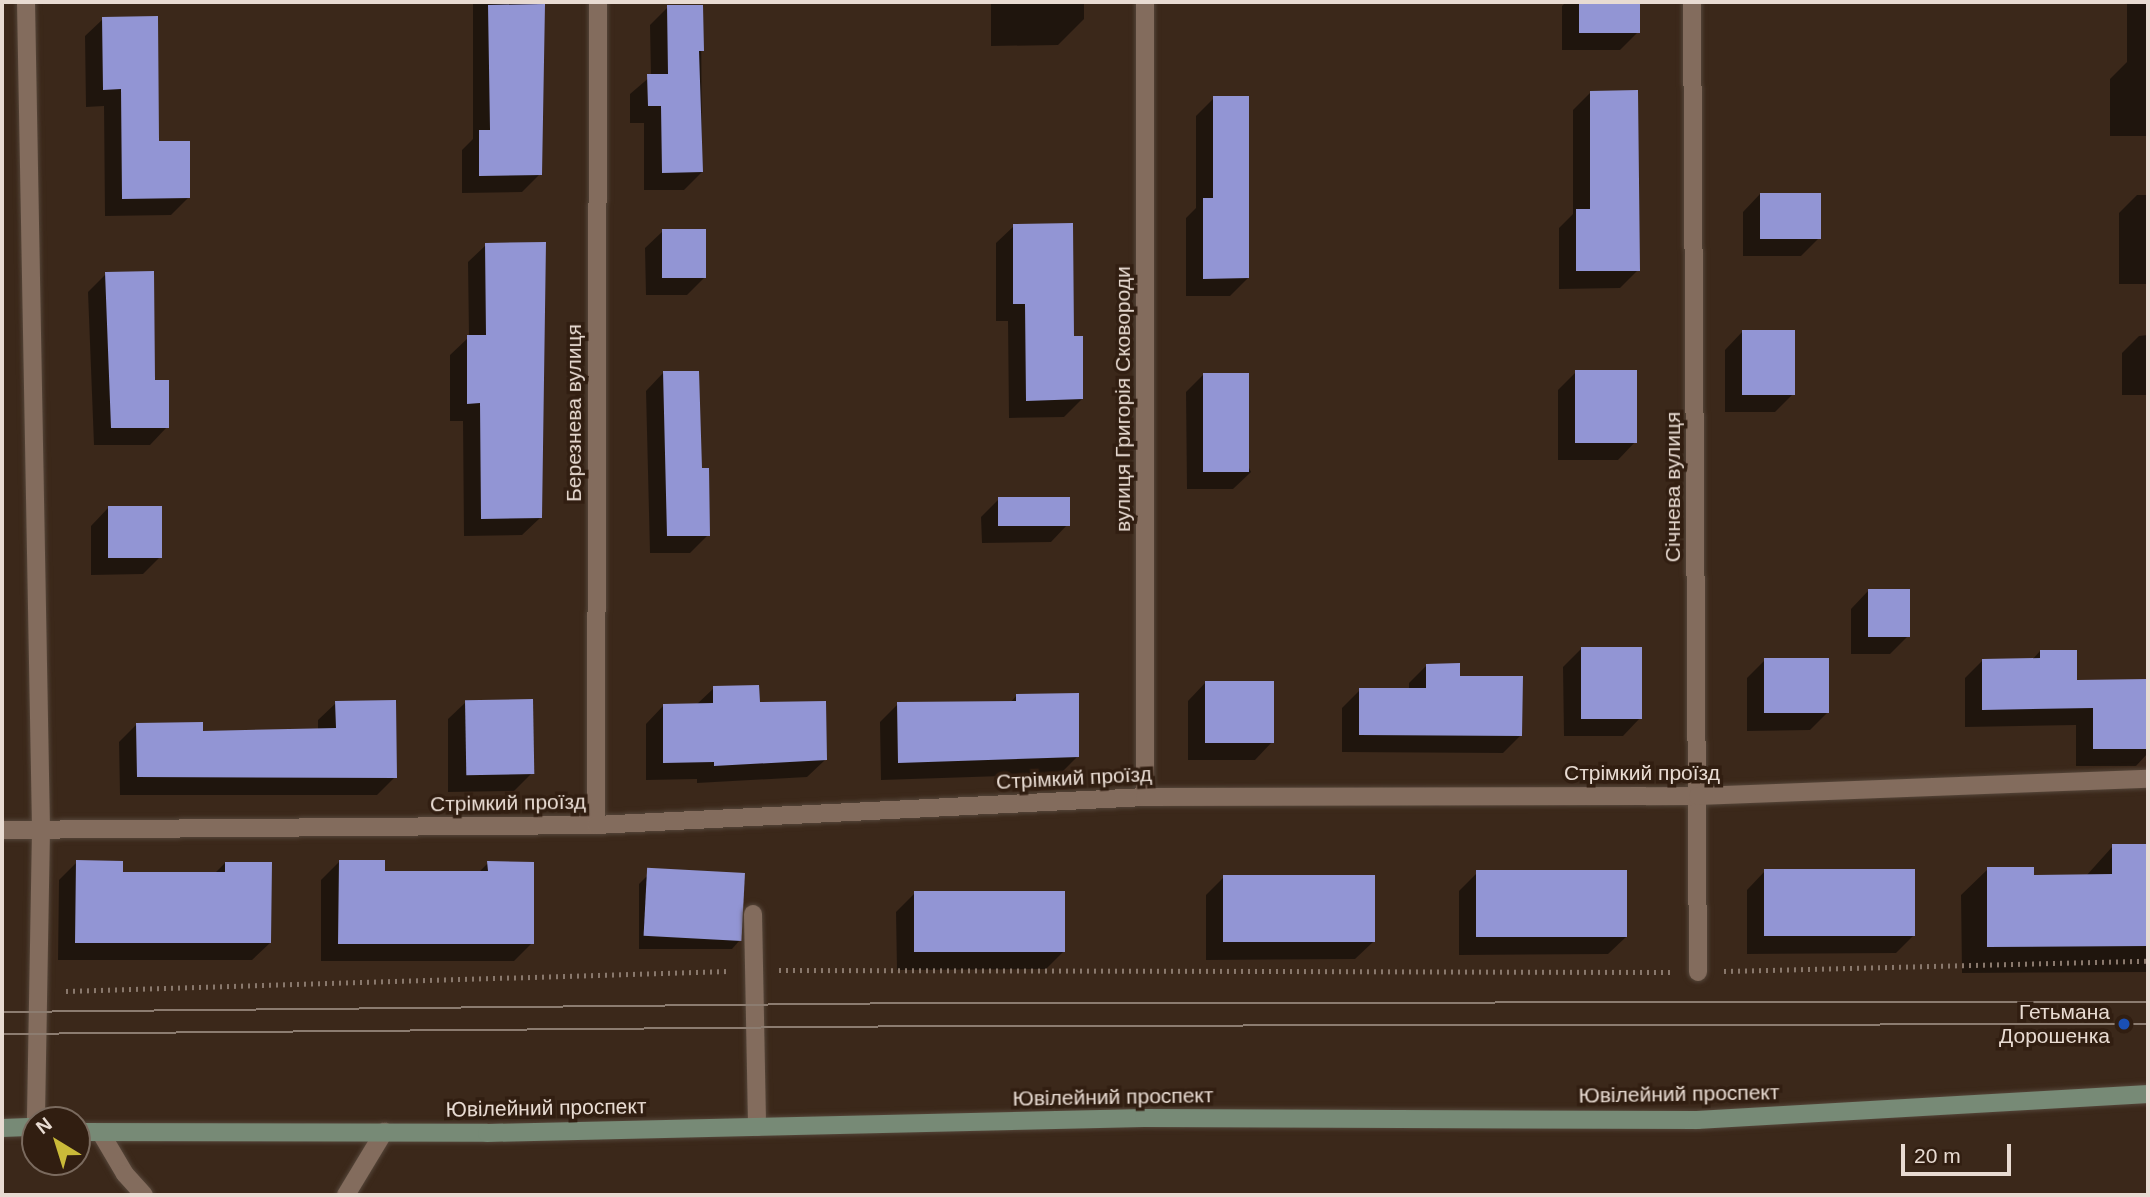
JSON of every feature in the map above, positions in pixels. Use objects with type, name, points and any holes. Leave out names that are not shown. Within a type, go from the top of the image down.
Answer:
[{"type":"main road","name":"Ювілейний проспект","points":[[91,1134],[757,1127],[1144,1118],[1697,1120],[2148,1094]]},
{"type":"main road","points":[[2,1128],[21,1127]]},
{"type":"street","points":[[26,2],[41,830],[36,1106]]},
{"type":"street","name":"Березнева вулиця","points":[[596,825],[598,2]]},
{"type":"street","name":"вулиця Григорія Сковороди","points":[[1145,797],[1146,2]]},
{"type":"street","name":"Січнева вулиця","points":[[1692,2],[1698,972]]},
{"type":"street","name":"Стрімкий проїзд","points":[[2,830],[596,825],[1145,797],[1698,796],[2148,779]]},
{"type":"street","points":[[753,914],[757,1127]]},
{"type":"street","points":[[346,1195],[384,1132]]},
{"type":"street","points":[[102,1135],[125,1174],[144,1195]]},
{"type":"path","points":[[39,992],[754,970],[1698,972],[2148,961]]},
{"type":"building","points":[[1579,2],[1640,2],[1640,33],[1579,33]]},
{"type":"building","points":[[545,4],[542,175],[479,176],[479,130],[490,130],[488,5]]},
{"type":"building","points":[[667,5],[703,5],[704,51],[699,51],[703,172],[662,173],[661,106],[648,106],[647,74],[668,74]]},
{"type":"building","points":[[158,16],[159,141],[190,141],[190,198],[122,199],[121,89],[103,90],[102,17]]},
{"type":"building","points":[[1638,90],[1640,271],[1576,271],[1576,209],[1590,209],[1590,91]]},
{"type":"building","points":[[1213,96],[1249,96],[1249,278],[1203,279],[1203,198],[1213,198]]},
{"type":"building","points":[[1760,193],[1821,193],[1821,239],[1760,239]]},
{"type":"building","points":[[1073,223],[1074,336],[1083,336],[1083,399],[1026,401],[1025,304],[1013,304],[1013,224]]},
{"type":"building","points":[[662,229],[706,229],[706,278],[662,278]]},
{"type":"building","points":[[546,242],[542,518],[481,519],[480,403],[467,404],[467,335],[486,335],[485,243]]},
{"type":"building","points":[[154,271],[155,380],[169,380],[169,428],[111,428],[105,272]]},
{"type":"building","points":[[1742,330],[1795,330],[1795,395],[1742,395]]},
{"type":"building","points":[[1575,370],[1637,370],[1637,443],[1575,443]]},
{"type":"building","points":[[663,371],[699,371],[702,468],[709,468],[710,536],[667,536]]},
{"type":"building","points":[[1203,373],[1249,373],[1249,472],[1203,472]]},
{"type":"building","points":[[998,497],[1070,497],[1070,526],[998,526]]},
{"type":"building","points":[[108,506],[162,506],[162,558],[108,558]]},
{"type":"building","points":[[1868,589],[1910,589],[1910,637],[1868,637]]},
{"type":"building","points":[[1581,647],[1642,647],[1642,719],[1581,719]]},
{"type":"building","points":[[2040,650],[2077,650],[2077,680],[2148,679],[2148,749],[2093,749],[2093,708],[1982,710],[1982,659],[2040,658]]},
{"type":"building","points":[[1764,658],[1829,658],[1829,713],[1764,713]]},
{"type":"building","points":[[1460,663],[1460,676],[1523,676],[1522,736],[1359,735],[1359,688],[1426,688],[1426,664]]},
{"type":"building","points":[[1205,681],[1274,681],[1274,743],[1205,743]]},
{"type":"building","points":[[759,685],[760,702],[826,701],[827,760],[714,766],[714,762],[663,763],[663,704],[713,703],[713,686]]},
{"type":"building","points":[[1079,693],[1079,757],[898,763],[897,702],[1016,701],[1016,694]]},
{"type":"building","points":[[533,699],[534,774],[466,775],[465,700]]},
{"type":"building","points":[[396,700],[397,778],[137,777],[136,723],[203,722],[203,731],[336,728],[335,701]]},
{"type":"building","points":[[2112,844],[2148,844],[2148,946],[1987,947],[1987,867],[2034,867],[2034,875],[2112,874]]},
{"type":"building","points":[[76,860],[123,861],[123,872],[225,872],[225,862],[272,862],[271,943],[75,943]]},
{"type":"building","points":[[339,860],[385,860],[385,871],[488,871],[487,861],[534,862],[534,944],[338,944]]},
{"type":"building","points":[[647,868],[745,873],[741,941],[644,936]]},
{"type":"building","points":[[1764,869],[1915,869],[1915,936],[1764,936]]},
{"type":"building","points":[[1476,870],[1627,870],[1627,937],[1476,937]]},
{"type":"building","points":[[1223,875],[1375,875],[1375,942],[1223,942]]},
{"type":"building","points":[[914,891],[1065,891],[1065,952],[914,952]]},
{"type":"tram line","points":[[2,1012],[930,1003],[2148,1002]]},
{"type":"tram line","points":[[2,1034],[930,1026],[2148,1024]]},
{"type":"place","name":"Гетьмана Дорошенка","points":[[2124,1024]]}]
